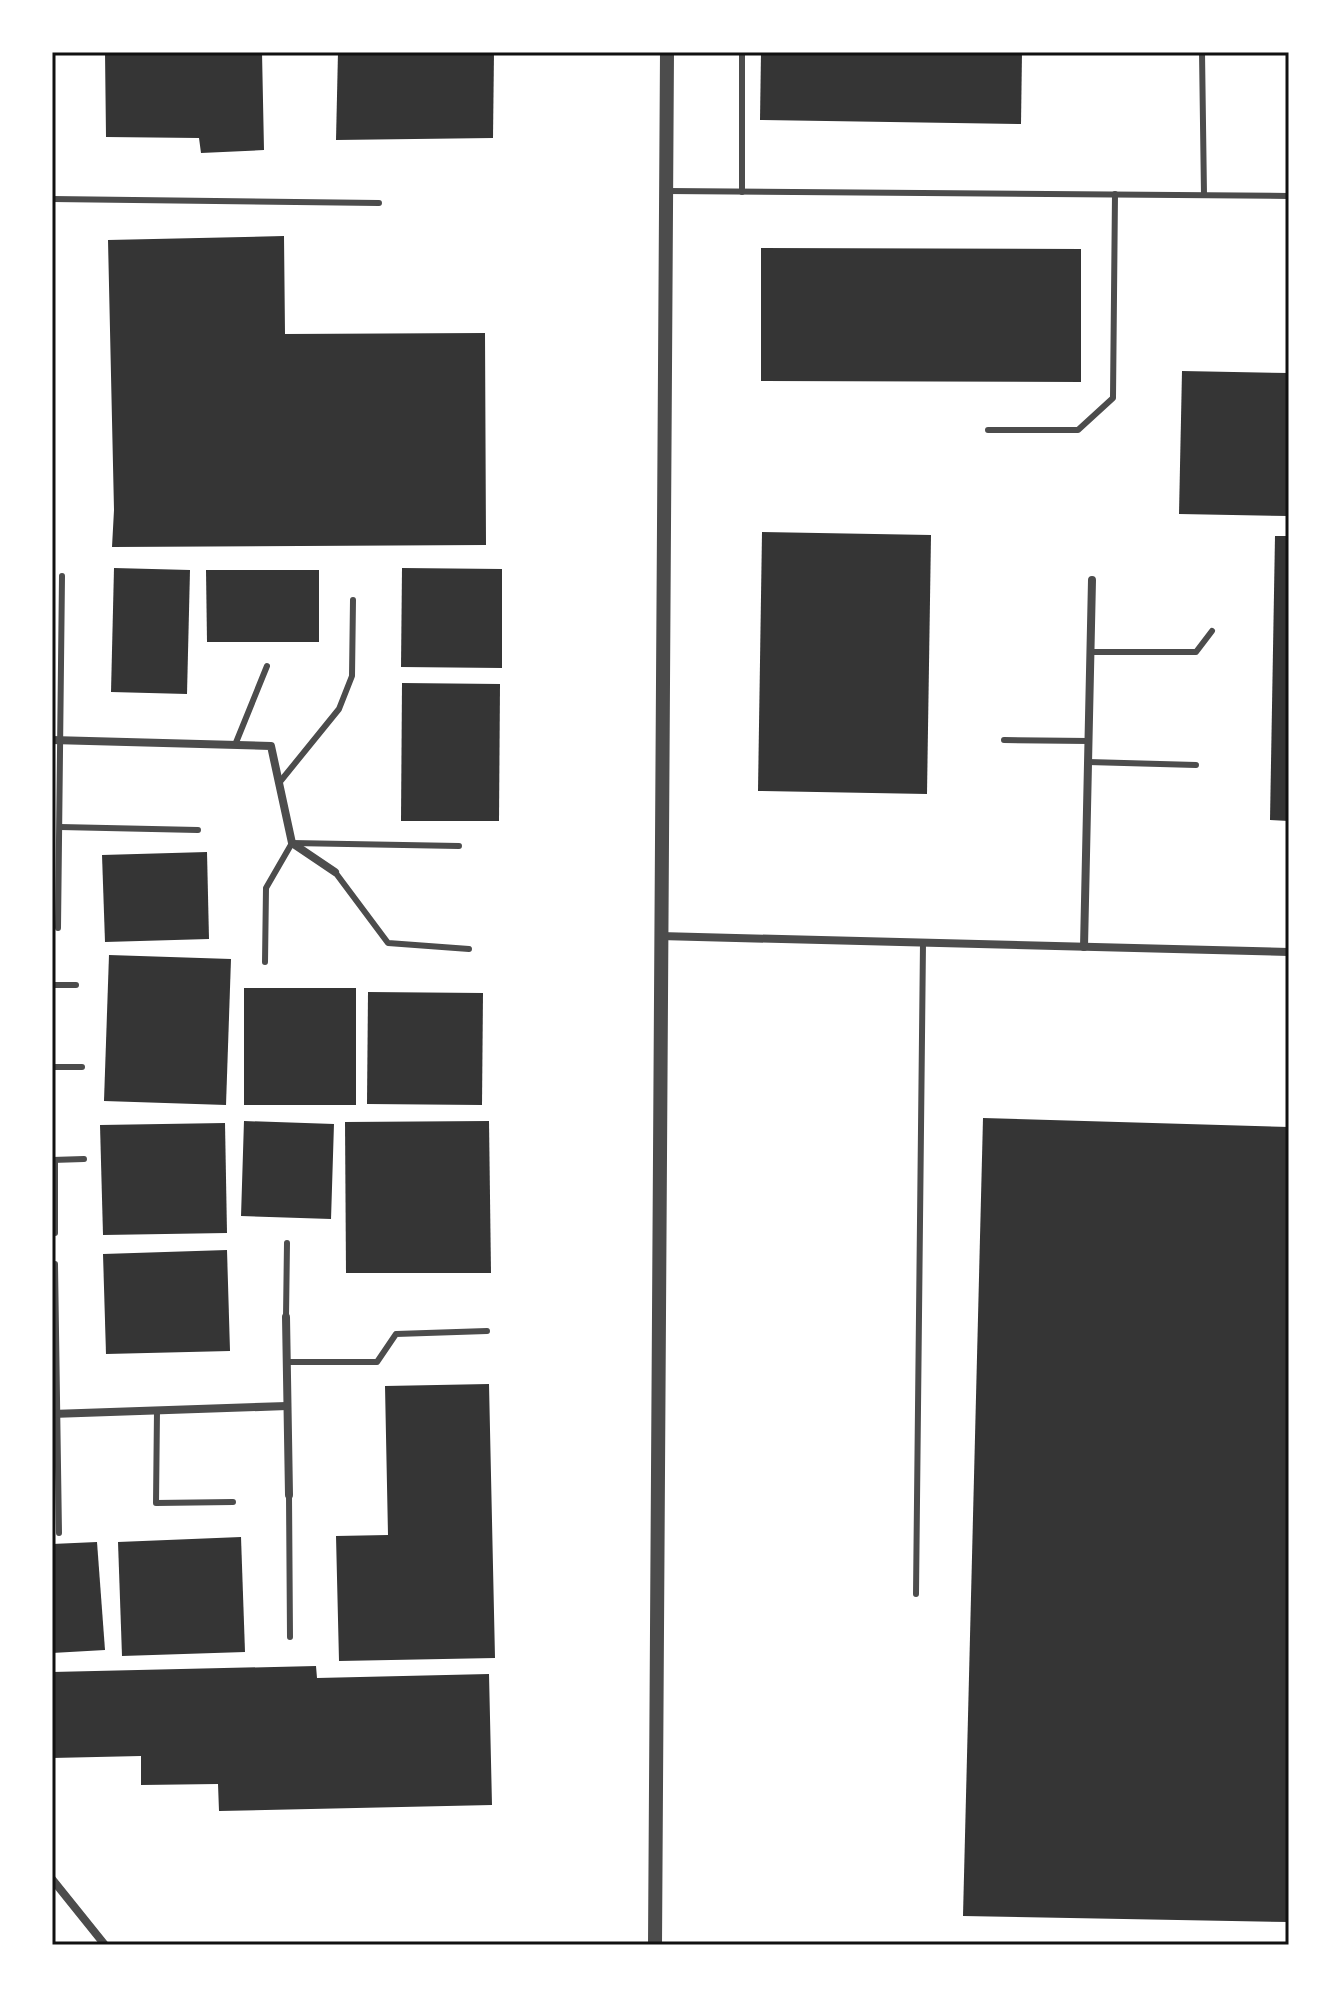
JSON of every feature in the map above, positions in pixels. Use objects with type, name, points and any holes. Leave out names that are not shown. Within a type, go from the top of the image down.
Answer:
[{"type":"street","points":[[655,1945],[659,935],[667,52]]},
{"type":"street","points":[[1084,947],[1092,580]]},
{"type":"street","points":[[57,740],[271,746],[292,843],[335,872]]},
{"type":"street","points":[[659,935],[1289,952]]},
{"type":"street","points":[[286,1317],[289,1495]]},
{"type":"street","points":[[55,1414],[287,1406]]},
{"type":"street","points":[[52,1879],[105,1945]]},
{"type":"lane","points":[[742,52],[742,192]]},
{"type":"lane","points":[[1202,52],[1204,195]]},
{"type":"lane","points":[[668,191],[1289,196]]},
{"type":"lane","points":[[988,430],[1078,430],[1113,398],[1115,194]]},
{"type":"lane","points":[[52,199],[379,203]]},
{"type":"lane","points":[[58,928],[60,827],[57,740],[62,576]]},
{"type":"lane","points":[[279,783],[339,709],[352,676],[353,600]]},
{"type":"lane","points":[[1090,652],[1196,652],[1212,631]]},
{"type":"lane","points":[[235,745],[267,666]]},
{"type":"lane","points":[[1004,740],[1089,741]]},
{"type":"lane","points":[[1088,762],[1196,765]]},
{"type":"lane","points":[[60,827],[198,830]]},
{"type":"lane","points":[[265,962],[266,888],[292,843],[459,846]]},
{"type":"lane","points":[[335,872],[388,943],[469,949]]},
{"type":"lane","points":[[916,1594],[923,943]]},
{"type":"lane","points":[[52,985],[76,985]]},
{"type":"lane","points":[[52,1067],[82,1067]]},
{"type":"lane","points":[[55,1233],[53,1160],[84,1159]]},
{"type":"lane","points":[[286,1317],[287,1243]]},
{"type":"lane","points":[[55,1264],[59,1533]]},
{"type":"lane","points":[[286,1362],[377,1362],[396,1334],[487,1331]]},
{"type":"lane","points":[[157,1411],[156,1503],[233,1502]]},
{"type":"lane","points":[[289,1495],[290,1637]]},
{"type":"building","points":[[105,52],[262,52],[264,150],[201,153],[199,138],[106,137]]},
{"type":"building","points":[[338,52],[494,52],[493,138],[336,140]]},
{"type":"building","points":[[761,52],[1022,52],[1021,124],[760,120]]},
{"type":"building","points":[[284,236],[285,334],[485,333],[486,545],[112,547],[114,510],[108,240]]},
{"type":"building","points":[[761,248],[1081,249],[1081,382],[761,381]]},
{"type":"building","points":[[1182,371],[1289,373],[1289,516],[1179,514]]},
{"type":"building","points":[[762,532],[931,535],[927,794],[758,791]]},
{"type":"building","points":[[1275,536],[1289,536],[1289,821],[1270,820]]},
{"type":"building","points":[[114,568],[190,570],[187,694],[111,692]]},
{"type":"building","points":[[402,568],[502,569],[502,668],[401,667]]},
{"type":"building","points":[[206,570],[319,570],[319,642],[207,642]]},
{"type":"building","points":[[402,683],[500,684],[499,821],[401,821]]},
{"type":"building","points":[[207,852],[209,939],[105,942],[102,855]]},
{"type":"building","points":[[109,955],[231,959],[226,1105],[104,1101]]},
{"type":"building","points":[[244,988],[356,988],[356,1105],[244,1105]]},
{"type":"building","points":[[368,992],[483,993],[482,1105],[367,1104]]},
{"type":"building","points":[[983,1118],[1289,1127],[1289,1922],[963,1916]]},
{"type":"building","points":[[244,1121],[334,1124],[331,1219],[241,1216]]},
{"type":"building","points":[[489,1121],[491,1273],[346,1273],[345,1122]]},
{"type":"building","points":[[225,1123],[227,1233],[103,1235],[100,1125]]},
{"type":"building","points":[[227,1250],[230,1351],[106,1354],[103,1254]]},
{"type":"building","points":[[489,1384],[495,1658],[339,1661],[336,1536],[388,1535],[385,1386]]},
{"type":"building","points":[[241,1537],[245,1652],[122,1656],[118,1542]]},
{"type":"building","points":[[97,1542],[105,1650],[52,1653],[52,1544]]},
{"type":"building","points":[[316,1666],[317,1678],[489,1674],[492,1805],[219,1811],[218,1784],[141,1785],[141,1756],[52,1758],[52,1672]]}]
